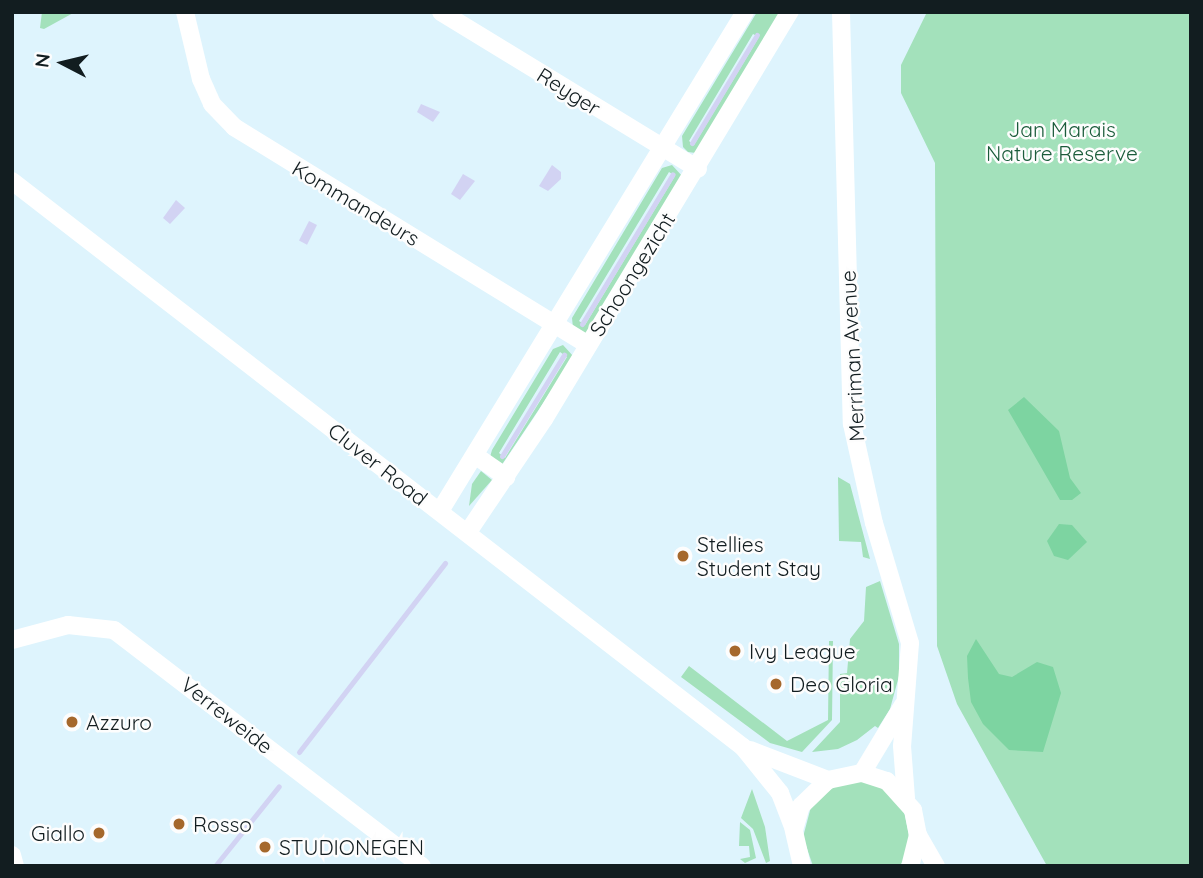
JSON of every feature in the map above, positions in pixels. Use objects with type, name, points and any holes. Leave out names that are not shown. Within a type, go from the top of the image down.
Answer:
[{"type":"street","name":"Kommandeurs","points":[[185,12],[201,79],[212,104],[234,127],[588,345]]},
{"type":"street","name":"Reyger","points":[[441,12],[698,169]]},
{"type":"street","name":"Schoongezicht","points":[[440,511],[556,326],[745,12]]},
{"type":"street","name":"Schoongezicht","points":[[468,532],[506,477],[698,169],[790,12]]},
{"type":"street","name":"Merriman Avenue","points":[[841,12],[852,424],[874,523],[908,632],[909,693],[902,746],[906,798],[918,835],[936,866]]},
{"type":"street","name":"Cluver Road","points":[[12,181],[743,747],[780,793],[794,830],[803,866]]},
{"type":"street","points":[[476,456],[506,477]]},
{"type":"street","name":"Verreweide","points":[[12,640],[82,623],[114,630],[422,866]]},
{"type":"street","name":"Merriman Avenue","points":[[862,773],[886,740],[909,693]]},
{"type":"street","name":"Cluver Road","points":[[743,747],[828,780]]},
{"type":"street","points":[[794,830],[801,806],[828,780],[862,773],[887,781],[906,798]]},
{"type":"street","points":[[910,866],[918,835]]},
{"type":"street","points":[[12,855],[15,866]]},
{"type":"green space","points":[[42,12],[75,12],[44,29],[40,28]]},
{"type":"green space","points":[[757,12],[781,12],[696,153],[688,152],[683,147],[682,136]],"holes":[[[753,34],[759,37],[694,145],[689,141]]]},
{"type":"green space","name":"Jan Marais Nature Reserve","points":[[927,12],[1191,12],[1191,866],[1047,866],[957,704],[937,646],[935,163],[901,93],[901,65]]},
{"type":"green space","points":[[672,165],[683,177],[587,333],[582,333],[573,328],[572,318],[662,168]],"holes":[[[669,172],[675,176],[585,325],[579,321]]]},
{"type":"green space","points":[[563,345],[574,357],[501,466],[490,457],[492,450],[553,349]],"holes":[[[560,352],[567,357],[505,458],[499,453]]]},
{"type":"green space","points":[[1024,397],[1059,431],[1070,478],[1081,493],[1072,500],[1060,500],[1008,410]]},
{"type":"green space","points":[[481,471],[492,480],[469,506],[472,484]]},
{"type":"green space","points":[[838,477],[850,484],[870,559],[863,557],[861,542],[839,541]]},
{"type":"green space","points":[[1059,524],[1072,525],[1087,542],[1068,560],[1054,556],[1047,541]]},
{"type":"green space","points":[[880,581],[899,644],[899,676],[890,709],[878,728],[875,726],[857,740],[838,749],[812,752],[840,722],[840,674],[847,673],[850,639],[864,621],[866,587]]},
{"type":"green space","points":[[976,639],[999,674],[1012,677],[1037,662],[1053,667],[1061,693],[1043,752],[1009,750],[983,724],[971,702],[968,678],[967,656]]},
{"type":"green space","points":[[829,641],[833,641],[832,720],[802,752],[770,743],[681,677],[689,666],[787,741],[828,720]]},
{"type":"green space","points":[[858,780],[876,783],[903,806],[910,840],[905,857],[900,866],[813,866],[803,837],[812,803],[841,782]]},
{"type":"green space","points":[[752,789],[765,827],[770,861],[766,863],[753,829],[741,818]]},
{"type":"green space","points":[[740,822],[750,830],[756,858],[745,863],[740,859],[750,857],[749,846],[739,846]]},
{"type":"water","points":[[421,104],[440,112],[433,122],[417,112]]},
{"type":"water","points":[[552,165],[561,172],[561,179],[548,191],[539,186]]},
{"type":"water","points":[[463,174],[475,181],[460,200],[451,194]]},
{"type":"water","points":[[176,200],[185,208],[170,224],[163,218]]},
{"type":"water","points":[[309,221],[317,225],[307,245],[299,241]]},
{"type":"waterway","points":[[692,143],[757,35]]},
{"type":"waterway","points":[[582,324],[673,174]]},
{"type":"waterway","points":[[502,456],[564,355]]},
{"type":"waterway","points":[[299,752],[445,563]]},
{"type":"waterway","points":[[215,866],[279,786]]},
{"type":"place","name":"Stellies Student Stay","points":[[683,556]]},
{"type":"place","name":"Ivy League","points":[[735,651]]},
{"type":"place","name":"Deo Gloria","points":[[776,684]]},
{"type":"place","name":"Azzuro","points":[[72,722]]},
{"type":"place","name":"Rosso","points":[[179,824]]},
{"type":"place","name":"Giallo","points":[[99,833]]},
{"type":"place","name":"STUDIONEGEN","points":[[265,847]]}]
